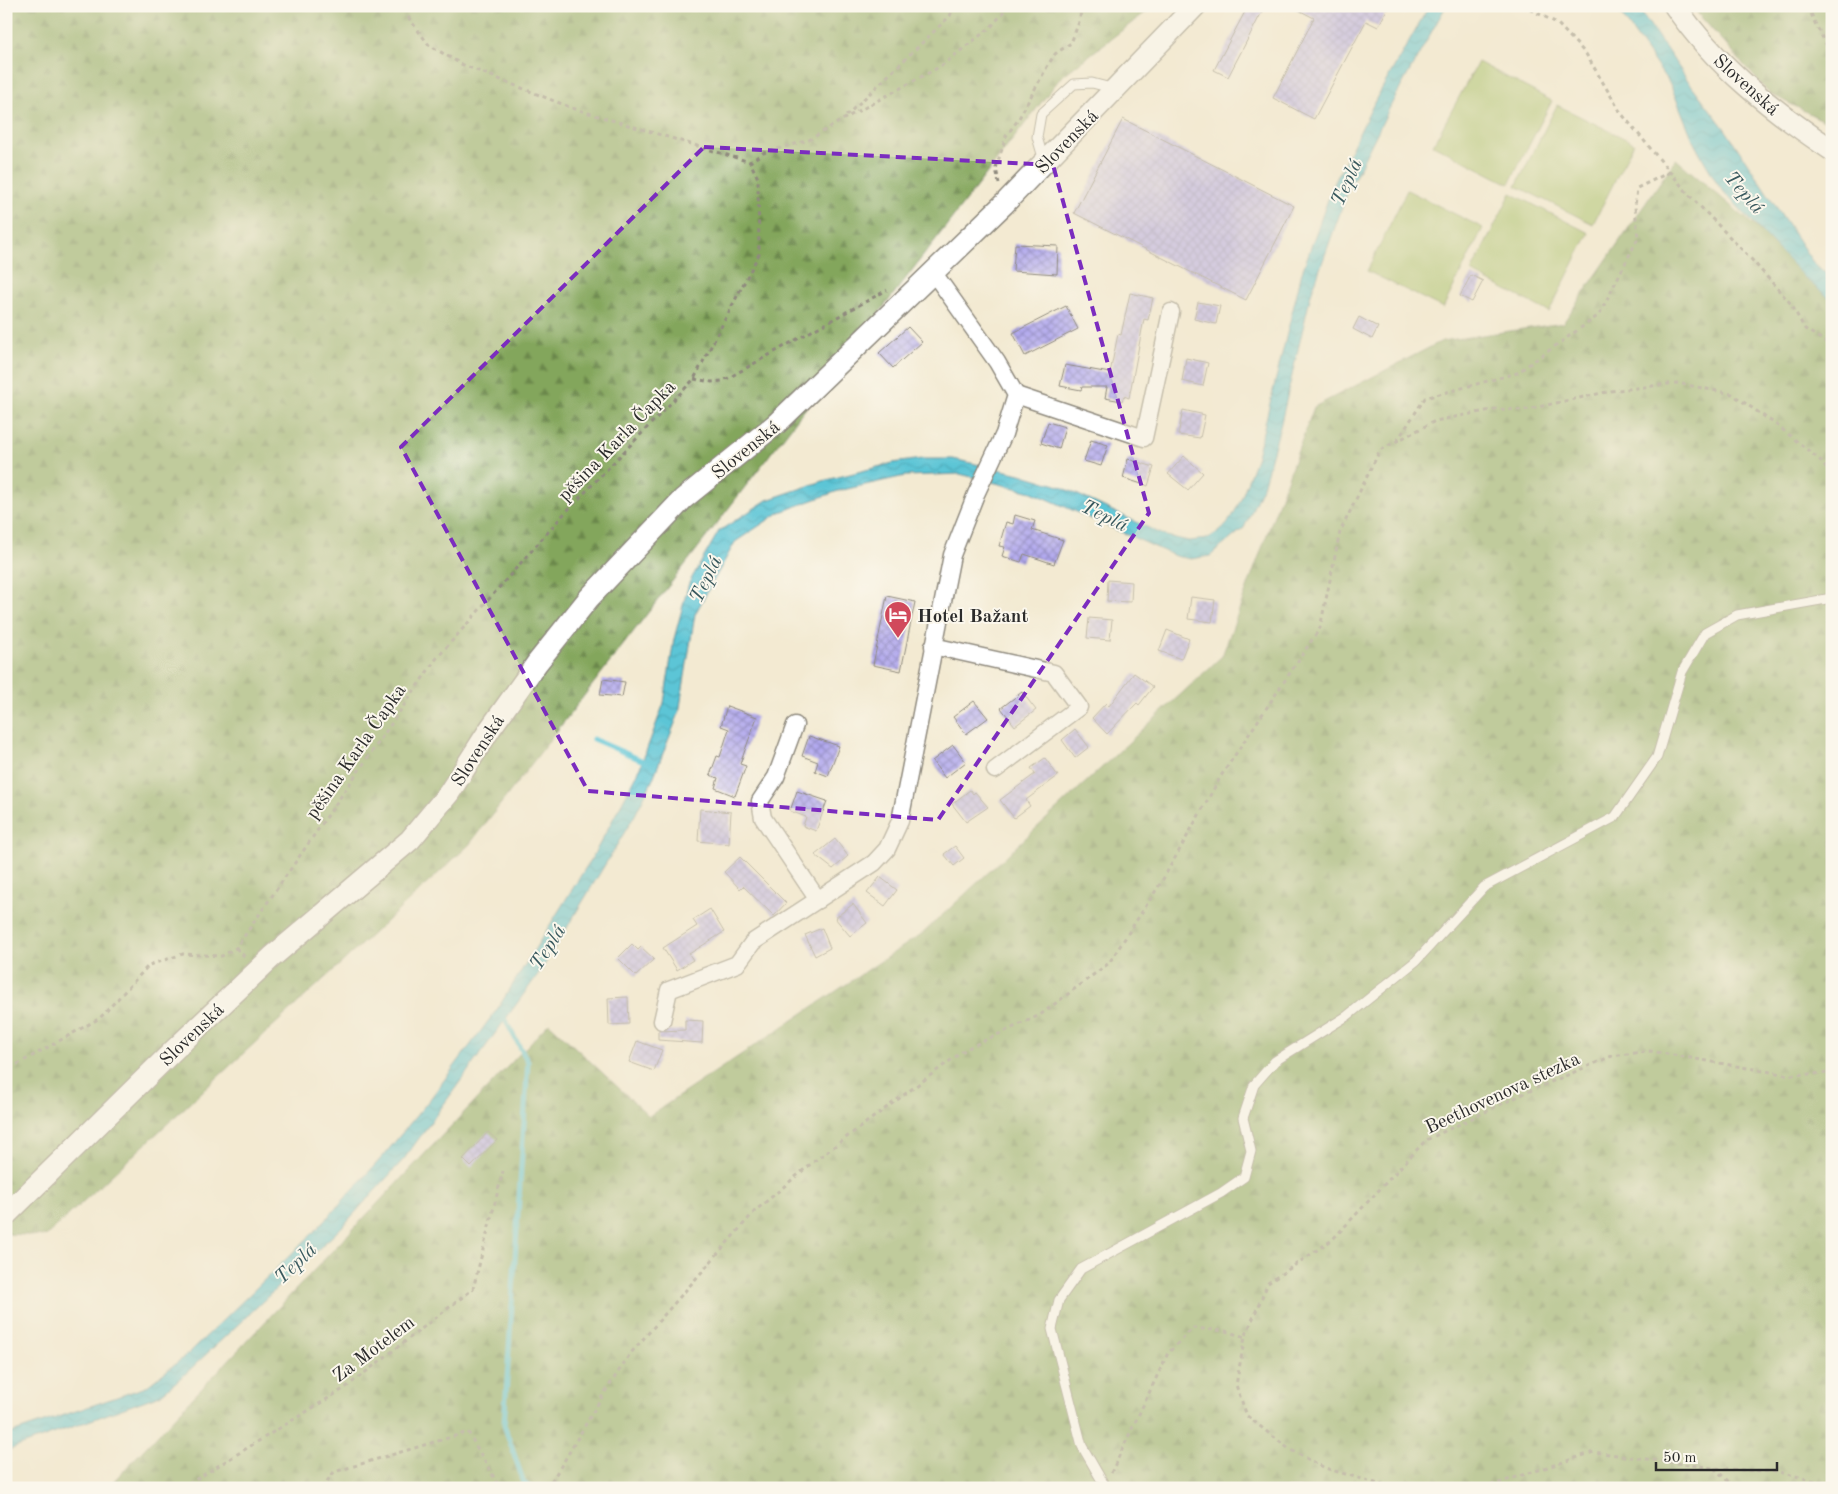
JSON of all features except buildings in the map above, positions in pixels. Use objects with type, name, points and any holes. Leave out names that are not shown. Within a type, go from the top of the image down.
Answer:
[{"type":"street","name":"Slovenská","points":[[6,1215],[272,957],[410,840],[449,792],[490,729],[537,663],[589,598],[683,499],[776,424],[1004,204],[1195,6]]},
{"type":"street","name":"Slovenská","points":[[1675,6],[1718,60],[1784,116],[1832,150]]},
{"type":"street","points":[[933,272],[997,362],[1016,395],[1144,438],[1171,312]]},
{"type":"street","points":[[662,1021],[669,990],[737,964],[753,942],[874,863],[887,849],[900,821],[952,555],[976,494],[1004,434],[1016,395]]},
{"type":"street","points":[[934,646],[1054,673],[1079,707],[995,770]]},
{"type":"street","points":[[795,725],[776,777],[760,802],[763,818],[818,900]]},
{"type":"lane","points":[[1044,163],[1037,137],[1041,114],[1074,84],[1092,83],[1116,89]]},
{"type":"lane","points":[[1106,1488],[1082,1446],[1052,1329],[1058,1300],[1081,1270],[1221,1193],[1244,1177],[1251,1152],[1243,1118],[1254,1086],[1275,1062],[1347,1016],[1416,961],[1484,887],[1615,817],[1657,757],[1682,672],[1705,633],[1737,615],[1832,598]]},
{"type":"path","points":[[842,120],[950,16],[956,6]]},
{"type":"path","points":[[408,17],[429,45],[461,64],[572,108],[750,162],[763,153],[809,140],[941,66],[991,27],[1009,6]]},
{"type":"path","points":[[1004,204],[996,168],[1006,136],[1018,120],[1038,80],[1055,54],[1071,43],[1079,22],[1082,6]]},
{"type":"path","points":[[1523,6],[1557,23],[1586,54],[1621,112],[1670,172],[1791,304],[1806,329],[1832,346]]},
{"type":"path","points":[[1809,6],[1813,19],[1832,56]]},
{"type":"path","name":"pěšina Karla Čapka","points":[[6,1075],[9,1069],[100,1018],[149,965],[183,954],[222,956],[236,948],[436,660],[563,515],[694,379],[758,254],[758,178],[750,162]]},
{"type":"path","points":[[1397,441],[1425,398],[1517,374],[1599,315],[1638,238],[1635,207],[1638,188],[1670,172]]},
{"type":"path","points":[[694,379],[723,382],[893,287]]},
{"type":"path","points":[[547,1488],[630,1354],[756,1211],[812,1162],[966,1049],[1040,1014],[1109,963],[1162,881],[1221,776],[1320,628],[1340,532],[1380,450],[1435,421],[1496,408],[1524,410],[1610,391],[1677,383],[1732,394],[1778,426],[1820,460],[1832,476]]},
{"type":"path","name":"Beethovenova stezka","points":[[1392,1488],[1325,1468],[1289,1449],[1247,1416],[1236,1385],[1244,1337],[1268,1283],[1332,1240],[1426,1140],[1526,1093],[1612,1056],[1650,1051],[1788,1075],[1832,1073]]},
{"type":"path","name":"Za Motelem","points":[[182,1488],[345,1388],[473,1289],[503,1170]]},
{"type":"path","points":[[1106,1488],[1112,1469],[1168,1353],[1193,1328],[1225,1331],[1244,1337]]},
{"type":"path","points":[[322,1488],[334,1472],[468,1432],[500,1488]]},
{"type":"path","points":[[1482,1488],[1594,1452],[1714,1468],[1779,1472],[1832,1485]]},
{"type":"path","points":[[1714,1468],[1729,1482],[1742,1488]]},
{"type":"highlighted area","points":[[704,147],[1053,165],[1149,513],[938,820],[588,791],[401,447]]},
{"type":"green space","points":[[6,6],[1154,6],[1061,77],[469,845],[46,1236],[6,1234]]},
{"type":"green space","points":[[1691,6],[1832,6],[1832,125],[1769,93]]},
{"type":"green space","points":[[1478,62],[1552,101],[1509,184],[1433,145]]},
{"type":"green space","points":[[1557,105],[1634,143],[1593,224],[1516,186]]},
{"type":"green space","points":[[1676,159],[1832,292],[1832,1488],[107,1488],[549,1023],[649,1116],[923,933],[1222,656],[1314,407],[1442,341],[1563,323]]},
{"type":"green space","points":[[1407,190],[1483,228],[1443,308],[1367,271]]},
{"type":"green space","points":[[1511,193],[1589,233],[1549,312],[1471,272]]},
{"type":"water","name":"Teplá","points":[[1429,6],[1446,6],[1392,103],[1348,191],[1311,294],[1280,427],[1264,483],[1244,528],[1210,556],[1191,559],[1175,556],[1032,492],[960,474],[905,476],[838,491],[780,512],[735,542],[695,614],[679,713],[652,781],[635,815],[542,969],[404,1159],[341,1228],[182,1377],[160,1395],[6,1451],[6,1435],[146,1387],[189,1353],[317,1229],[384,1155],[430,1099],[498,1008],[593,856],[638,773],[664,703],[674,639],[689,583],[719,531],[767,500],[823,481],[893,463],[922,459],[953,459],[1020,474],[1059,486],[1166,536],[1189,541],[1207,539],[1221,530],[1232,517],[1241,499],[1257,456],[1302,272],[1332,188],[1377,97]]},
{"type":"water","name":"Teplá","points":[[1615,6],[1637,6],[1686,78],[1725,129],[1812,261],[1832,279],[1832,300],[1808,281],[1720,188],[1695,145],[1671,86]]},
{"type":"waterway","points":[[593,739],[648,763]]},
{"type":"waterway","points":[[503,1016],[528,1062],[504,1425],[524,1483],[530,1488]]},
{"type":"place","name":"Hotel Bažant","points":[[898,639]]}]
